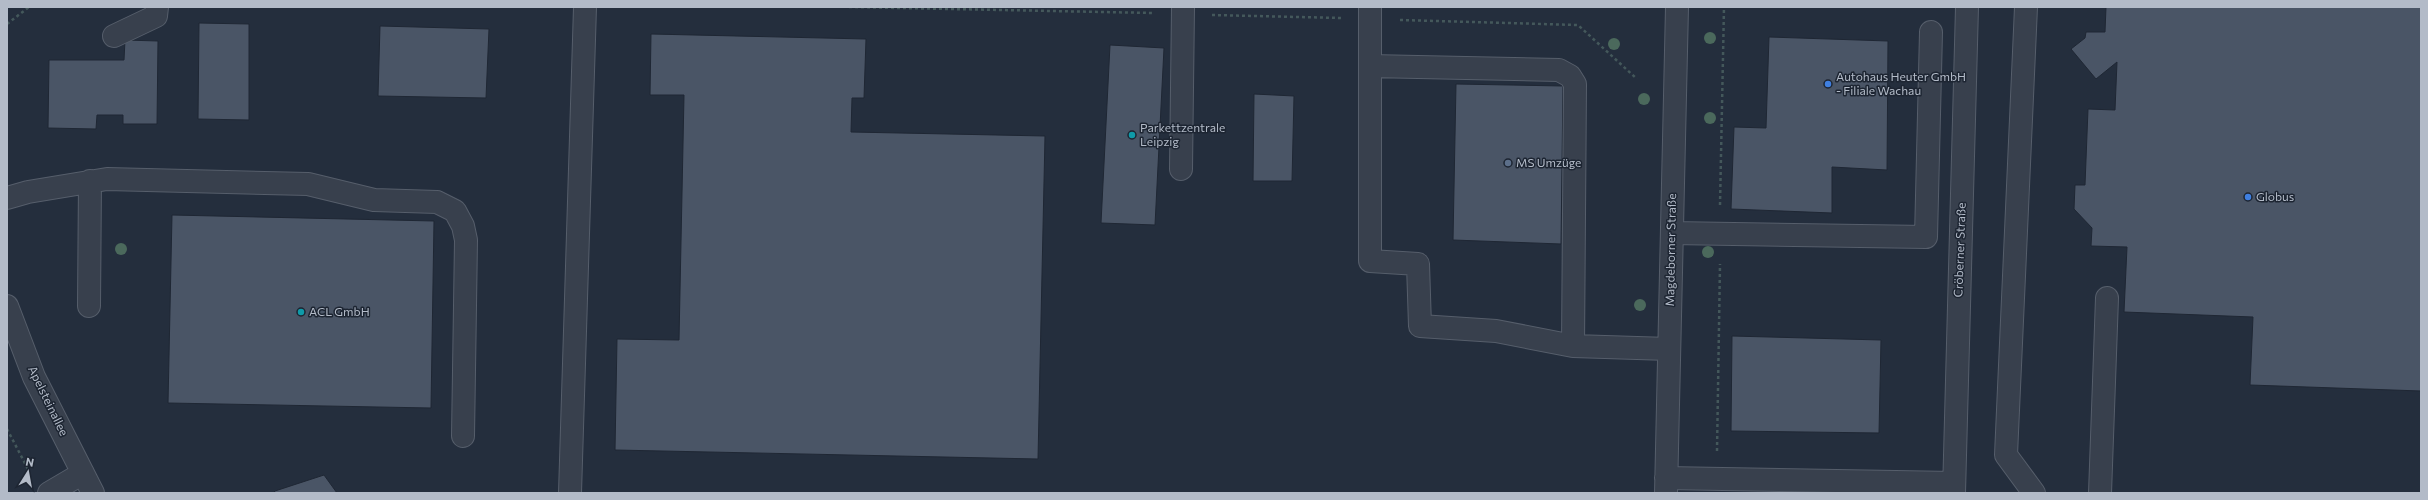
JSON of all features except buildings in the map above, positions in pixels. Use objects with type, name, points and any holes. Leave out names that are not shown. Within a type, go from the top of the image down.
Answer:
[{"type":"street","points":[[114,36],[156,16],[157,7]]},
{"type":"street","points":[[570,493],[586,7]]},
{"type":"street","name":"Magdeborner Straße","points":[[1666,485],[1677,7]]},
{"type":"street","name":"Cröberner Straße","points":[[1954,488],[1967,7]]},
{"type":"street","points":[[2026,7],[2006,455],[2034,493]]},
{"type":"street","points":[[1181,169],[1183,10]]},
{"type":"street","points":[[1370,13],[1370,261],[1418,264],[1420,326],[1496,330],[1573,346],[1669,349]]},
{"type":"street","points":[[1672,233],[1926,237],[1931,32]]},
{"type":"street","points":[[1370,66],[1559,70],[1570,76],[1575,84],[1573,346]]},
{"type":"street","points":[[7,198],[28,192],[107,179],[308,184],[374,200],[437,202],[455,211],[463,226],[466,240],[463,436]]},
{"type":"street","points":[[89,306],[90,181]]},
{"type":"street","points":[[2100,493],[2107,298]]},
{"type":"street","name":"Apelsteinallee","points":[[7,306],[34,377],[93,493]]},
{"type":"street","points":[[49,493],[83,473]]},
{"type":"street","points":[[1666,485],[1954,488]]},
{"type":"path","points":[[7,24],[29,7]]},
{"type":"path","points":[[849,7],[1370,13],[1578,25],[1637,79]]},
{"type":"path","points":[[7,430],[32,477]]},
{"type":"place","name":"Autohaus Heuter GmbH - Filiale Wachau","points":[[1828,84]]},
{"type":"place","name":"Parkettzentrale Leipzig","points":[[1132,135]]},
{"type":"place","name":"MS Umzüge","points":[[1508,163]]},
{"type":"place","name":"Globus","points":[[2248,197]]},
{"type":"place","name":"ACL GmbH","points":[[301,312]]}]
